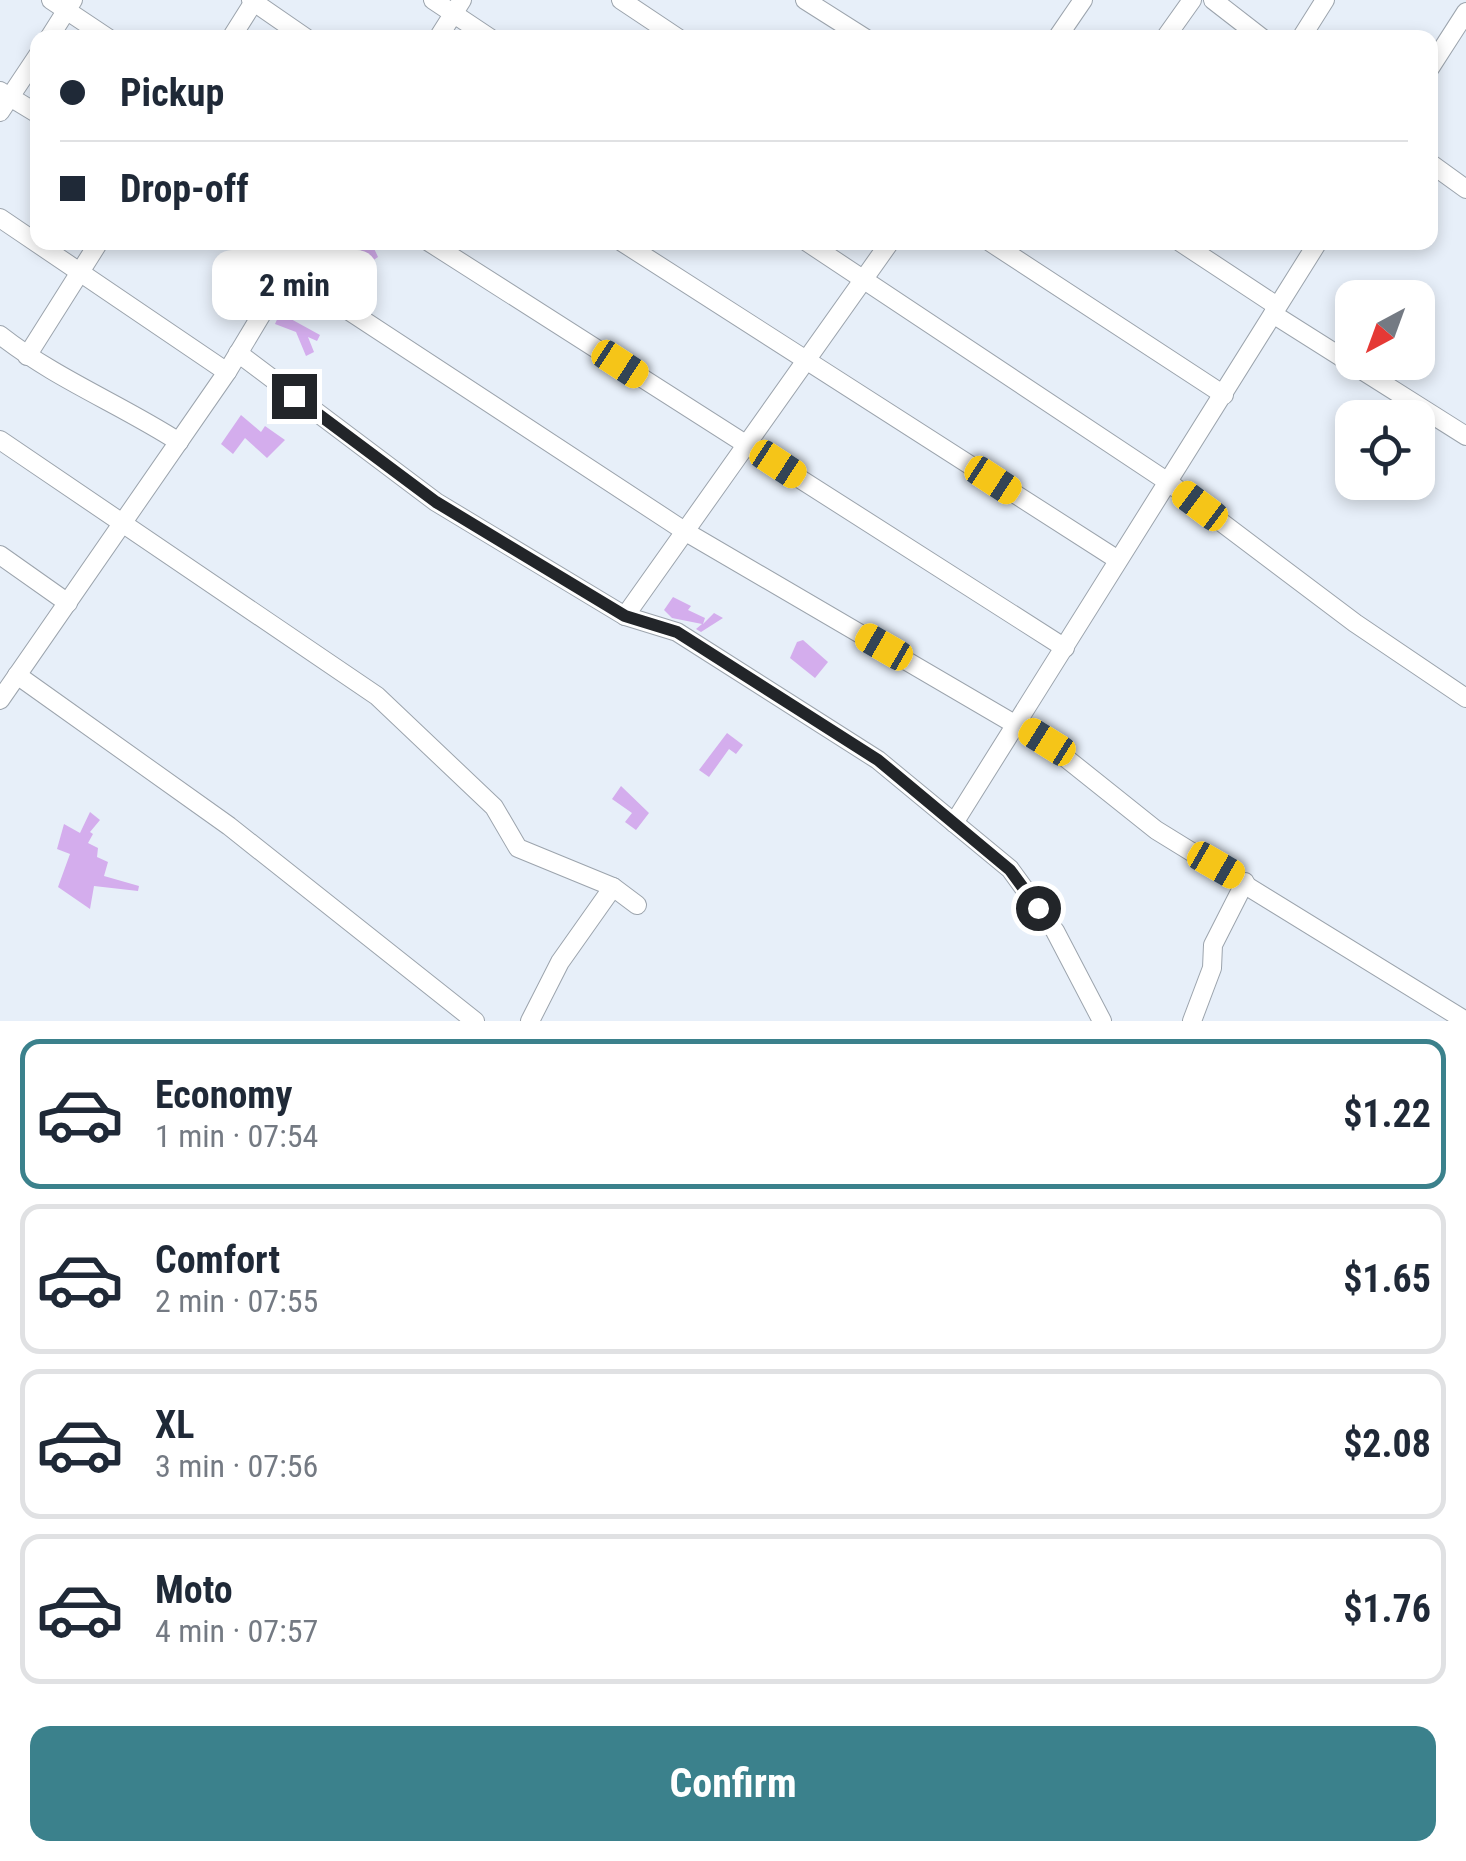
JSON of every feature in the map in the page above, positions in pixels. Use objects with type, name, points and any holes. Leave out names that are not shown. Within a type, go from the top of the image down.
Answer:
[{"type":"street","points":[[434,0],[458,7],[482,30]]},
{"type":"street","points":[[621,0],[666,30]]},
{"type":"street","points":[[805,0],[852,30]]},
{"type":"street","points":[[1062,30],[1083,0]]},
{"type":"street","points":[[1171,30],[1192,0]]},
{"type":"street","points":[[1213,0],[1252,30]]},
{"type":"street","points":[[1306,30],[1326,0]]},
{"type":"street","points":[[236,30],[253,1],[295,30]]},
{"type":"street","points":[[52,30],[64,3],[98,30]]},
{"type":"street","points":[[443,30],[458,7]]},
{"type":"street","points":[[1438,58],[1463,25]]},
{"type":"street","points":[[30,65],[3,100],[30,111]]},
{"type":"street","points":[[1438,169],[1466,189]]},
{"type":"street","points":[[0,218],[30,238]]},
{"type":"street","points":[[47,250],[227,372]]},
{"type":"street","points":[[27,356],[93,250]]},
{"type":"street","points":[[256,250],[686,532],[1017,724],[1156,830],[1245,882],[1445,1014],[1466,1021]]},
{"type":"street","points":[[0,700],[227,372],[300,250]]},
{"type":"street","points":[[443,250],[1066,648]]},
{"type":"street","points":[[634,250],[1118,560]]},
{"type":"street","points":[[819,250],[1168,482],[1356,624],[1466,698]]},
{"type":"street","points":[[625,616],[885,250]]},
{"type":"street","points":[[1002,250],[1224,396]]},
{"type":"street","points":[[1191,250],[1466,436]]},
{"type":"street","points":[[954,823],[1313,250]]},
{"type":"street","points":[[0,335],[62,380],[122,404],[180,442]]},
{"type":"street","points":[[238,353],[436,502],[625,616],[677,632],[878,760],[1010,870],[1055,931],[1102,1021]]},
{"type":"street","points":[[0,440],[377,696],[494,807],[518,848],[613,887],[637,905]]},
{"type":"street","points":[[0,555],[68,603]]},
{"type":"street","points":[[17,675],[229,826],[474,1021]]},
{"type":"street","points":[[1192,1021],[1212,968],[1213,946],[1245,882]]},
{"type":"street","points":[[530,1021],[560,962],[613,887]]},
{"type":"building","points":[[375,250],[378,257],[349,277],[342,261]]},
{"type":"building","points":[[280,313],[320,335],[317,341],[308,337],[314,352],[306,356],[296,332],[275,324]]},
{"type":"building","points":[[241,415],[261,432],[265,426],[285,440],[267,458],[245,438],[233,454],[221,444]]},
{"type":"building","points":[[673,597],[705,618],[703,624],[714,613],[723,618],[701,632],[696,629],[702,624],[672,618],[664,610]]},
{"type":"building","points":[[803,640],[828,662],[815,678],[790,658],[797,642]]},
{"type":"building","points":[[727,733],[743,745],[736,754],[729,749],[709,777],[699,770]]},
{"type":"building","points":[[621,786],[649,813],[636,830],[625,822],[632,813],[612,799]]},
{"type":"building","points":[[90,812],[100,820],[90,832],[93,834],[88,843],[98,848],[97,857],[108,862],[104,876],[139,886],[138,891],[94,886],[90,909],[58,887],[70,854],[57,849],[64,824],[80,833]]},
{"type":"route","points":[[294,396],[436,502],[625,616],[677,632],[878,760],[1010,870],[1038,908]]}]
